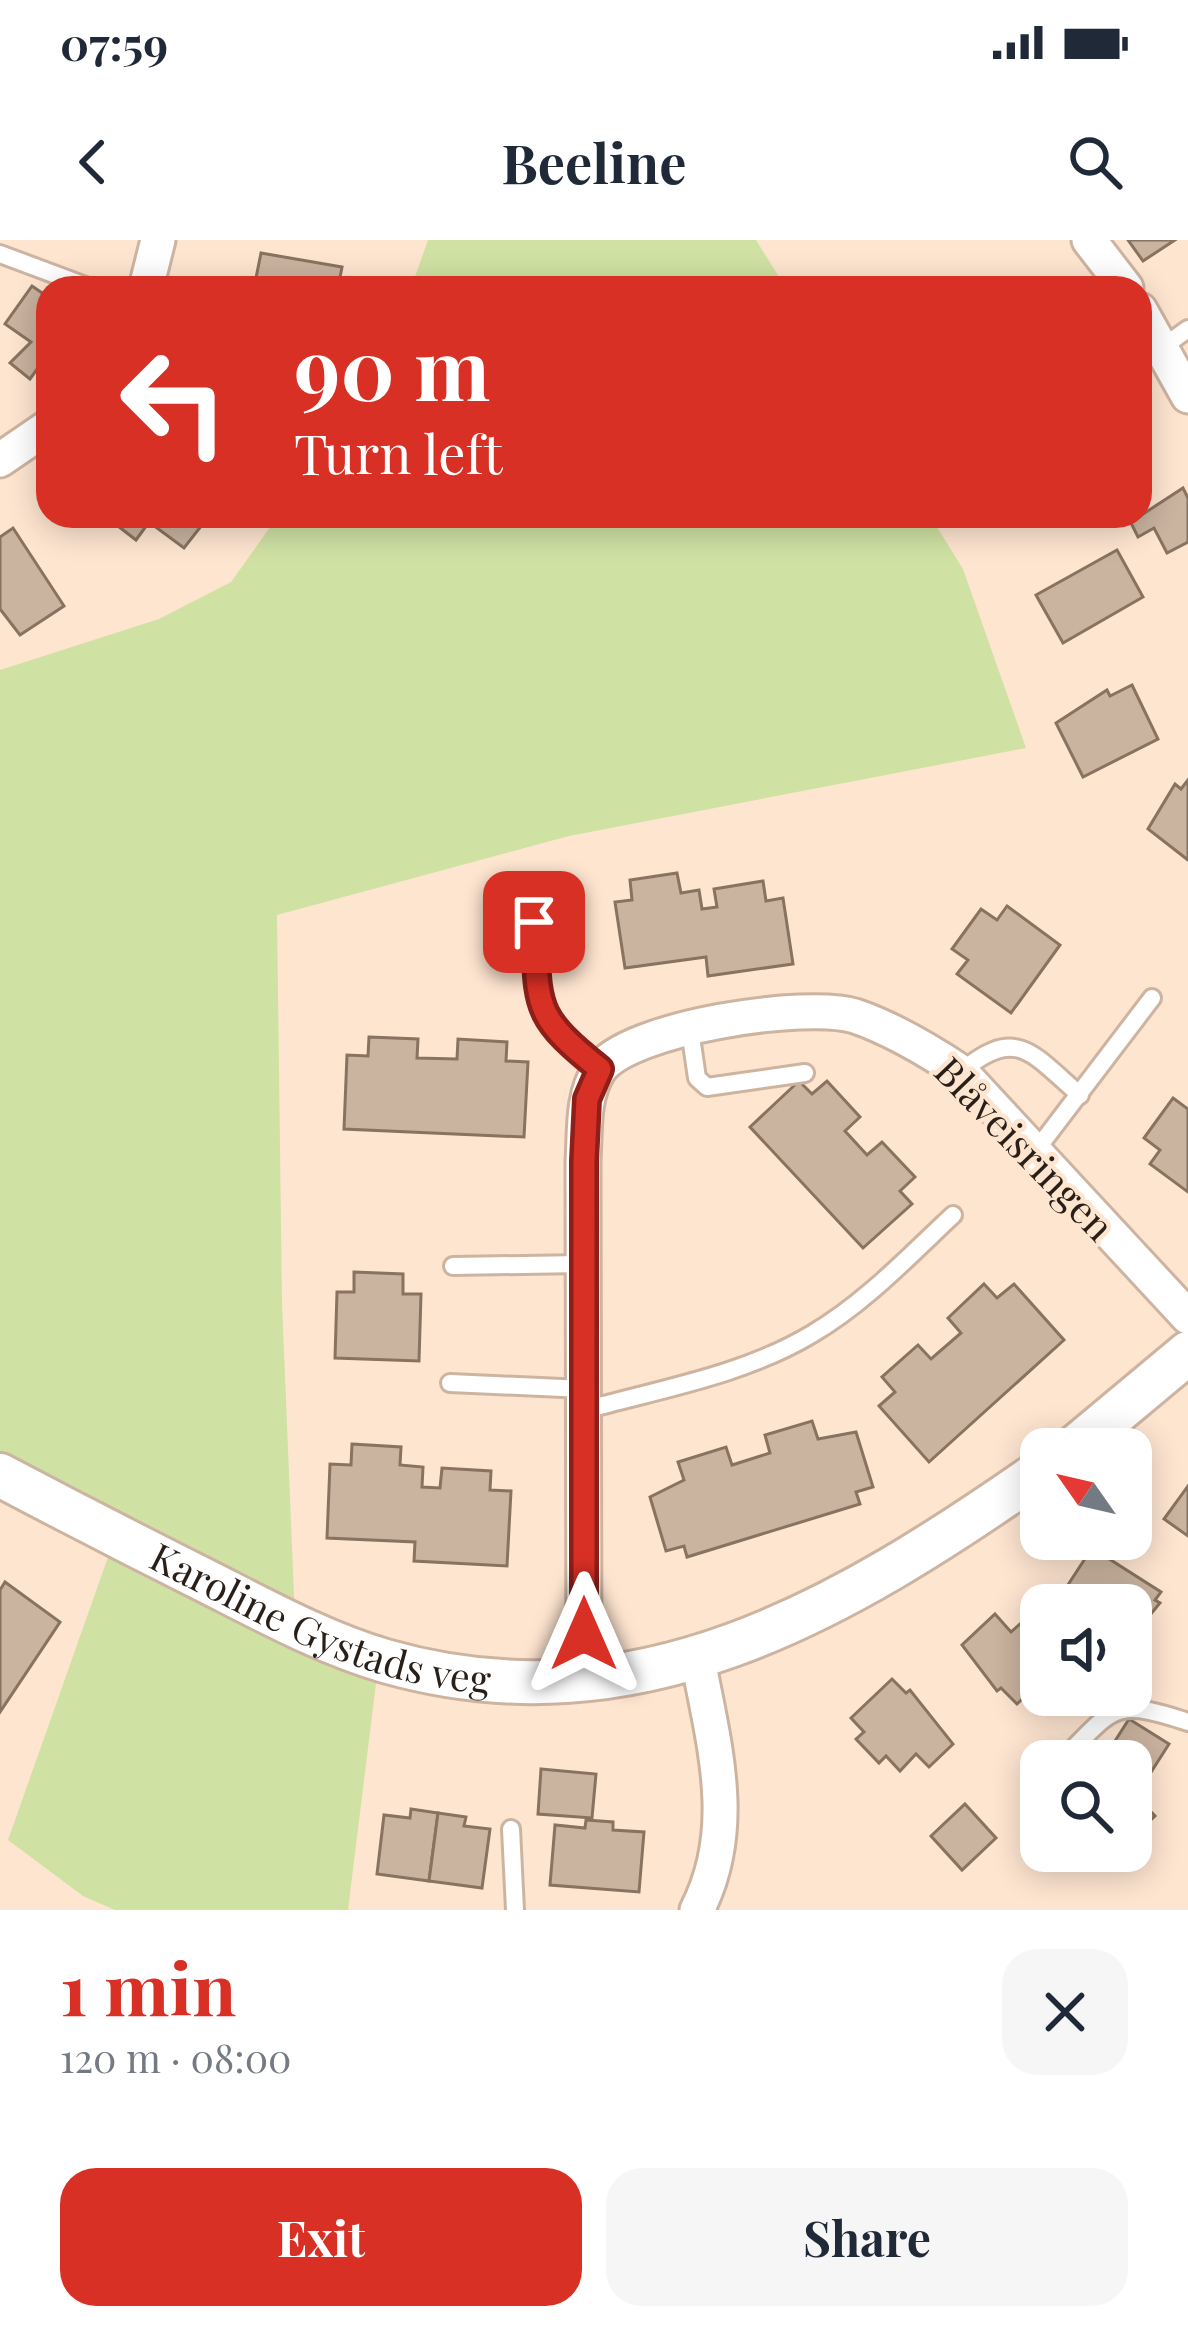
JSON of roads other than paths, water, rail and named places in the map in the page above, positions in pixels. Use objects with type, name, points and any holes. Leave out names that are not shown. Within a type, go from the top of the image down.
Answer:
[{"type":"street","points":[[149,276],[158,240]]},
{"type":"street","points":[[1089,240],[1117,276]]},
{"type":"street","points":[[1175,338],[1188,396]]},
{"type":"street","points":[[0,460],[36,436]]},
{"type":"street","name":"Blåveisringen","points":[[600,1069],[655,1037],[820,1011],[852,1015],[926,1048],[961,1072],[1188,1317]]},
{"type":"street","points":[[584,1678],[587,1099],[600,1069]]},
{"type":"street","points":[[1097,1428],[1188,1353]]},
{"type":"street","name":"Karoline Gystads veg","points":[[0,1475],[269,1613],[385,1661],[460,1676],[584,1678],[698,1660],[824,1609],[1020,1484]]},
{"type":"street","points":[[697,1910],[720,1854],[722,1795],[698,1660]]},
{"type":"lane","points":[[0,254],[59,276]]},
{"type":"lane","points":[[534,922],[538,1005],[549,1026],[600,1069]]},
{"type":"lane","points":[[1033,1154],[1151,998]]},
{"type":"lane","points":[[690,1030],[697,1078],[707,1088],[805,1073]]},
{"type":"lane","points":[[961,1072],[986,1051],[1012,1045],[1029,1052],[1080,1095]]},
{"type":"lane","points":[[450,1383],[585,1400],[754,1363],[812,1334],[871,1292],[953,1215]]},
{"type":"lane","points":[[454,1266],[583,1264]]},
{"type":"lane","points":[[1084,1740],[1121,1707],[1138,1706],[1188,1722]]},
{"type":"lane","points":[[511,1829],[515,1910]]}]
